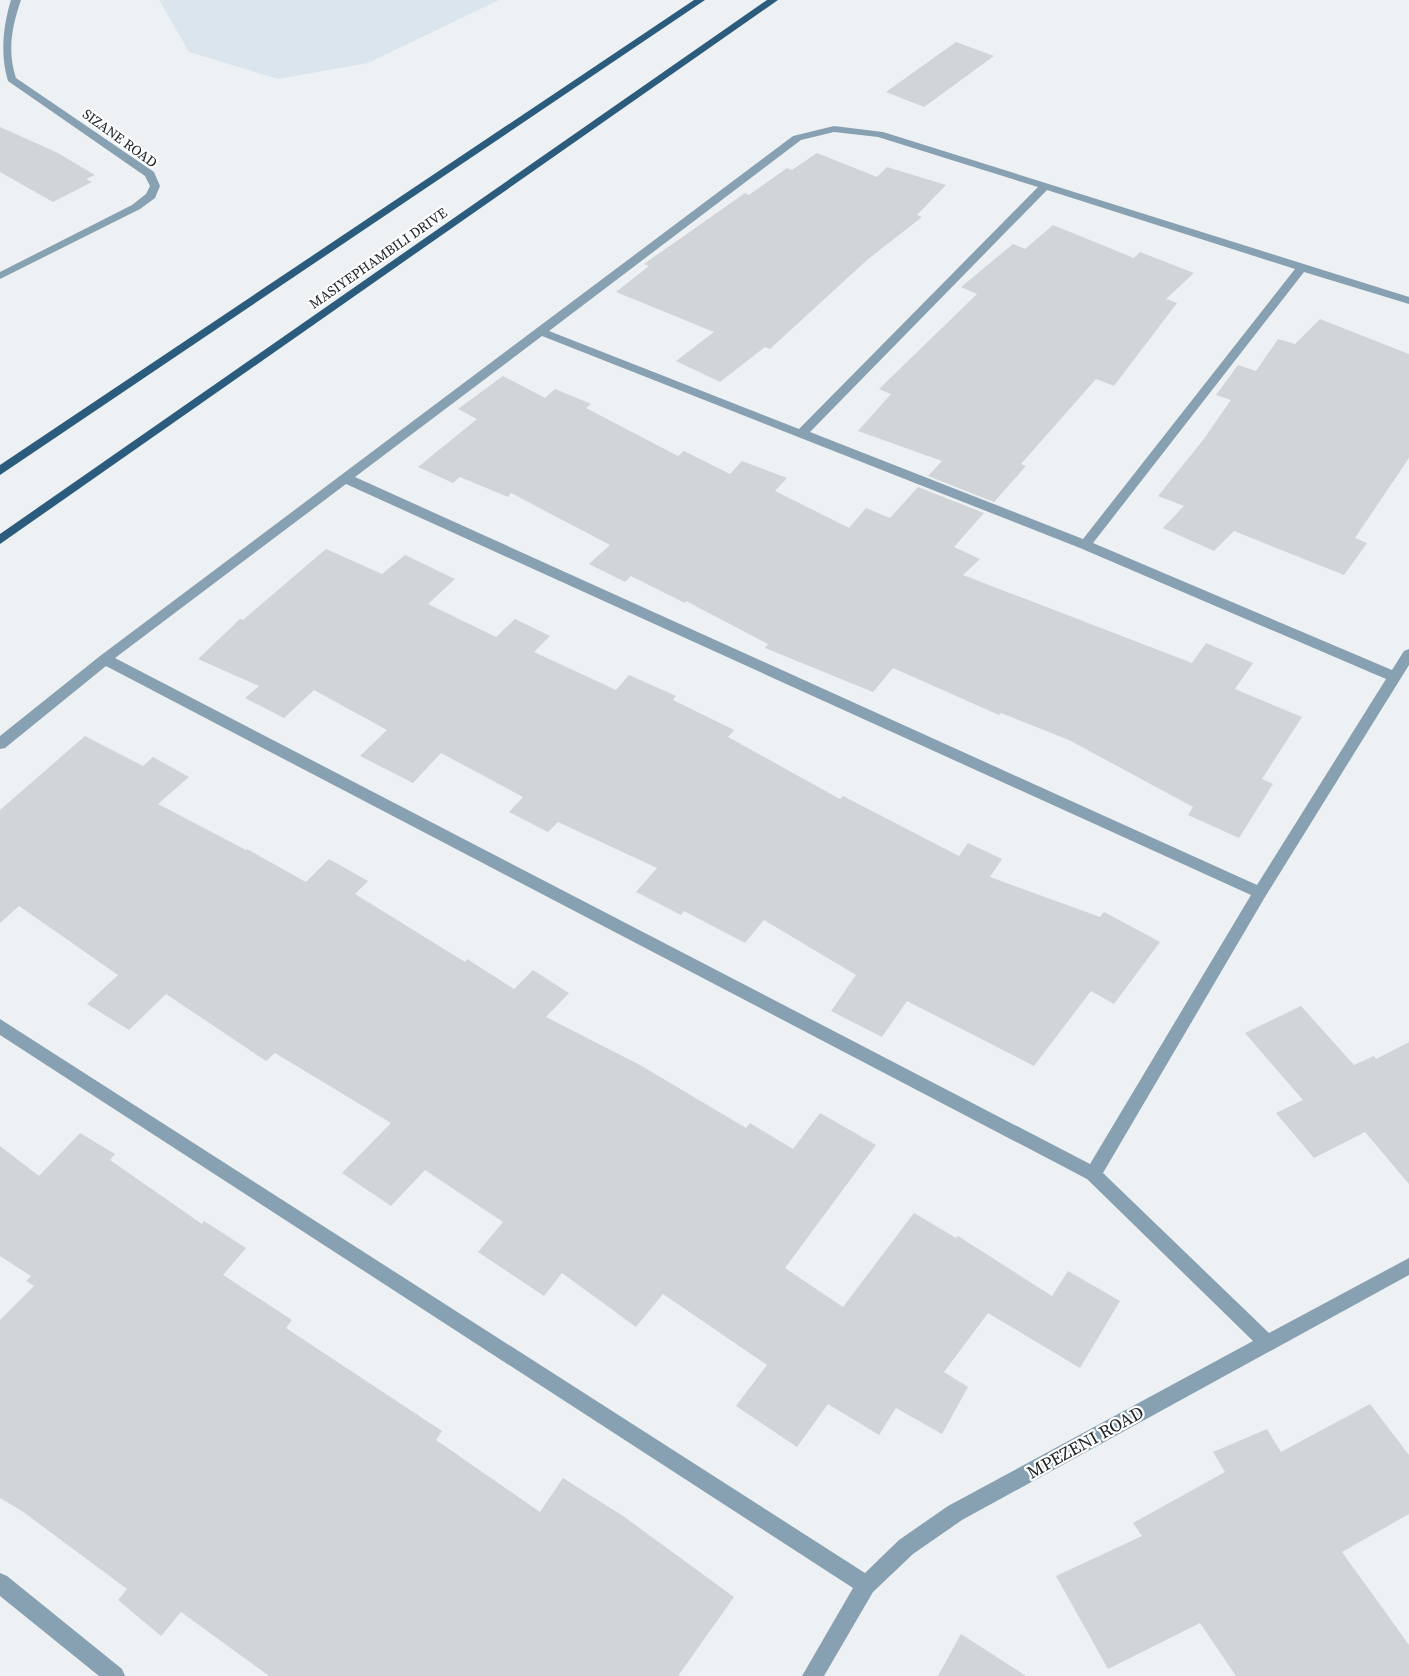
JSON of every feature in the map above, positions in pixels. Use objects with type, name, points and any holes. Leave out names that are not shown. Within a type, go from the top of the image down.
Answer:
[{"type":"main road","points":[[0,471],[700,0]]},
{"type":"main road","name":"MASIYEPHAMBILI DRIVE","points":[[0,540],[773,0]]},
{"type":"street","name":"SIZANE ROAD","points":[[0,276],[136,207],[151,196],[155,186],[150,174],[12,79],[8,69],[6,30],[16,0]]},
{"type":"street","points":[[0,744],[105,659],[797,138],[834,129],[879,134],[1409,301]]},
{"type":"street","points":[[801,434],[1046,186]]},
{"type":"street","points":[[1085,545],[1302,267]]},
{"type":"street","points":[[542,332],[1085,545],[1394,677]]},
{"type":"street","points":[[345,478],[1260,893]]},
{"type":"street","points":[[1093,1174],[1260,893],[1409,654]]},
{"type":"street","points":[[105,659],[1093,1174],[1267,1342]]},
{"type":"street","points":[[0,1026],[866,1585]]},
{"type":"street","name":"MPEZENI ROAD","points":[[812,1676],[866,1585],[906,1547],[955,1514],[1409,1266]]},
{"type":"street","points":[[0,1583],[115,1676]]},
{"type":"shaded area","points":[[159,0],[499,0],[368,63],[278,79],[189,52]]},
{"type":"building","points":[[956,42],[994,56],[924,107],[886,92]]},
{"type":"building","points":[[0,127],[56,152],[95,175],[86,179],[92,182],[53,202],[0,172]]},
{"type":"building","points":[[817,153],[877,177],[887,167],[946,185],[917,215],[922,217],[867,260],[770,349],[765,347],[720,382],[676,361],[714,332],[616,292],[649,266],[644,264],[745,193],[749,195],[787,168],[792,170]]},
{"type":"building","points":[[1053,225],[1134,258],[1140,252],[1194,273],[1166,299],[1177,303],[1114,386],[1096,379],[1021,464],[1026,466],[994,502],[928,476],[942,461],[858,431],[891,394],[879,389],[977,294],[961,287],[1013,244],[1025,249]]},
{"type":"building","points":[[1320,319],[1409,354],[1409,458],[1355,538],[1367,543],[1344,575],[1234,531],[1214,551],[1163,528],[1184,506],[1158,496],[1203,440],[1231,400],[1216,395],[1238,365],[1256,371],[1278,339],[1295,344]]},
{"type":"building","points":[[503,376],[545,398],[555,389],[591,404],[586,408],[678,456],[684,451],[730,474],[742,461],[787,478],[775,491],[849,528],[866,508],[890,518],[918,487],[984,513],[954,547],[980,559],[963,575],[1192,663],[1206,643],[1253,663],[1235,689],[1302,717],[1262,779],[1273,784],[1239,838],[1188,815],[1193,807],[1069,740],[1001,713],[999,715],[893,668],[873,692],[765,648],[768,644],[686,601],[685,603],[631,576],[625,582],[589,564],[610,545],[511,493],[508,497],[460,477],[453,483],[418,467],[477,419],[458,409]]},
{"type":"building","points":[[326,549],[382,574],[405,555],[455,579],[428,604],[496,637],[515,619],[550,636],[534,652],[616,690],[629,675],[676,696],[673,700],[734,730],[728,737],[840,799],[843,796],[959,856],[968,843],[1002,859],[990,877],[1100,917],[1104,912],[1160,942],[1114,1004],[1091,991],[1034,1066],[907,1001],[882,1037],[831,1011],[856,975],[764,920],[745,943],[684,911],[681,915],[636,892],[657,868],[558,822],[548,832],[509,812],[523,797],[441,753],[413,783],[360,756],[387,730],[314,690],[284,718],[245,698],[259,686],[198,659],[240,619],[243,620]]},
{"type":"building","points":[[85,736],[143,766],[153,757],[189,777],[158,804],[306,882],[329,859],[368,881],[355,894],[465,962],[467,959],[514,989],[533,970],[569,993],[546,1017],[640,1065],[746,1128],[750,1123],[793,1149],[820,1113],[876,1145],[785,1268],[843,1307],[914,1213],[956,1238],[958,1236],[1052,1296],[1068,1271],[1120,1301],[1080,1368],[988,1313],[944,1372],[968,1387],[942,1434],[896,1408],[879,1435],[828,1404],[797,1447],[736,1406],[767,1365],[663,1294],[636,1327],[562,1273],[544,1296],[478,1252],[503,1222],[425,1170],[391,1206],[342,1173],[391,1123],[275,1053],[266,1061],[166,994],[129,1030],[87,1004],[118,975],[19,906],[0,923],[0,810]]},
{"type":"building","points":[[1301,1006],[1354,1065],[1374,1056],[1376,1059],[1409,1042],[1409,1184],[1365,1132],[1314,1158],[1276,1113],[1303,1100],[1245,1033]]},
{"type":"building","points":[[80,1133],[115,1154],[110,1160],[202,1224],[204,1221],[246,1248],[223,1275],[292,1320],[286,1328],[442,1431],[436,1440],[540,1512],[563,1478],[623,1516],[734,1597],[678,1676],[269,1676],[181,1612],[161,1636],[118,1600],[127,1589],[22,1511],[0,1498],[0,1320],[34,1286],[26,1281],[31,1276],[0,1256],[0,1146],[39,1176]]},
{"type":"building","points":[[1370,1404],[1409,1455],[1409,1514],[1342,1552],[1409,1645],[1409,1676],[1236,1676],[1200,1623],[1108,1669],[1056,1576],[1142,1536],[1133,1523],[1225,1472],[1213,1452],[1267,1429],[1281,1452]]},
{"type":"building","points":[[961,1634],[1026,1676],[938,1676]]}]
